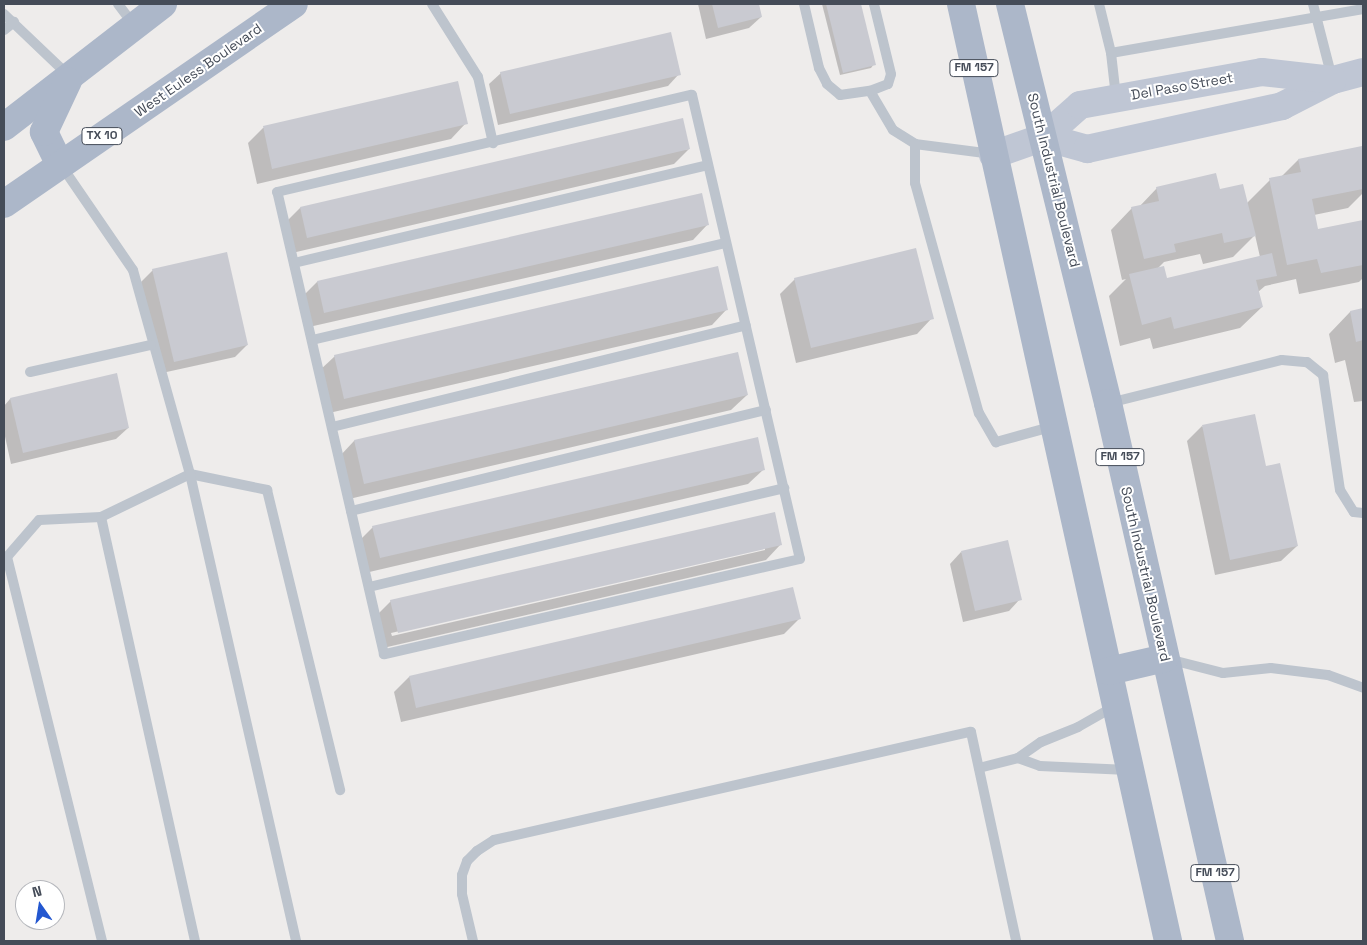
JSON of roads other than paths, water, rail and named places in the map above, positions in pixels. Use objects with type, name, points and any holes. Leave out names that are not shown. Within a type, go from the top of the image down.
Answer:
[{"type":"main road","points":[[4,127],[164,4]]},
{"type":"main road","name":"West Euless Boulevard","points":[[4,204],[294,4]]},
{"type":"main road","name":"FM 157","points":[[961,4],[1168,941]]},
{"type":"main road","name":"South Industrial Boulevard","points":[[1010,4],[1108,403],[1230,941]]},
{"type":"main road","points":[[60,165],[44,132],[69,77]]},
{"type":"main road","points":[[1109,671],[1165,658]]},
{"type":"street","name":"Del Paso Street","points":[[993,154],[1044,137],[1080,105],[1262,72],[1333,80]]},
{"type":"street","name":"Del Paso Street","points":[[1044,137],[1087,149],[1282,106],[1333,80],[1363,72]]},
{"type":"lane","points":[[118,4],[134,26]]},
{"type":"lane","points":[[432,4],[478,77],[493,143]]},
{"type":"lane","points":[[804,4],[819,68],[827,84],[840,95],[870,91],[888,84],[890,74],[874,4]]},
{"type":"lane","points":[[1099,4],[1112,53],[1116,98]]},
{"type":"lane","points":[[1313,4],[1319,18],[1333,80]]},
{"type":"lane","points":[[1112,53],[1319,18],[1340,9],[1363,9]]},
{"type":"lane","points":[[4,14],[69,77]]},
{"type":"lane","points":[[4,30],[14,22]]},
{"type":"lane","points":[[870,91],[893,130],[915,144],[993,154]]},
{"type":"lane","points":[[692,94],[800,559],[384,654],[277,192],[493,143],[692,94]]},
{"type":"lane","points":[[915,144],[915,183],[979,413],[996,442],[1055,426]]},
{"type":"lane","points":[[60,165],[133,270],[152,345],[190,474],[296,941]]},
{"type":"lane","points":[[294,264],[708,165]]},
{"type":"lane","points":[[312,340],[726,243]]},
{"type":"lane","points":[[332,427],[746,325]]},
{"type":"lane","points":[[30,372],[152,345]]},
{"type":"lane","points":[[1108,403],[1282,360],[1307,362],[1323,375],[1340,490],[1354,512],[1363,513]]},
{"type":"lane","points":[[351,511],[766,410]]},
{"type":"lane","points":[[102,941],[7,557],[39,520],[101,517],[190,474],[267,490],[340,790]]},
{"type":"lane","points":[[368,587],[784,488]]},
{"type":"lane","points":[[101,517],[194,941]]},
{"type":"lane","points":[[1165,658],[1223,673],[1271,668],[1328,675],[1363,688]]},
{"type":"lane","points":[[979,768],[1018,758],[1041,742],[1078,727],[1116,705]]},
{"type":"lane","points":[[473,941],[462,894],[462,875],[467,861],[477,851],[494,840],[971,732],[1016,941]]},
{"type":"lane","points":[[1018,758],[1040,766],[1130,770]]}]
